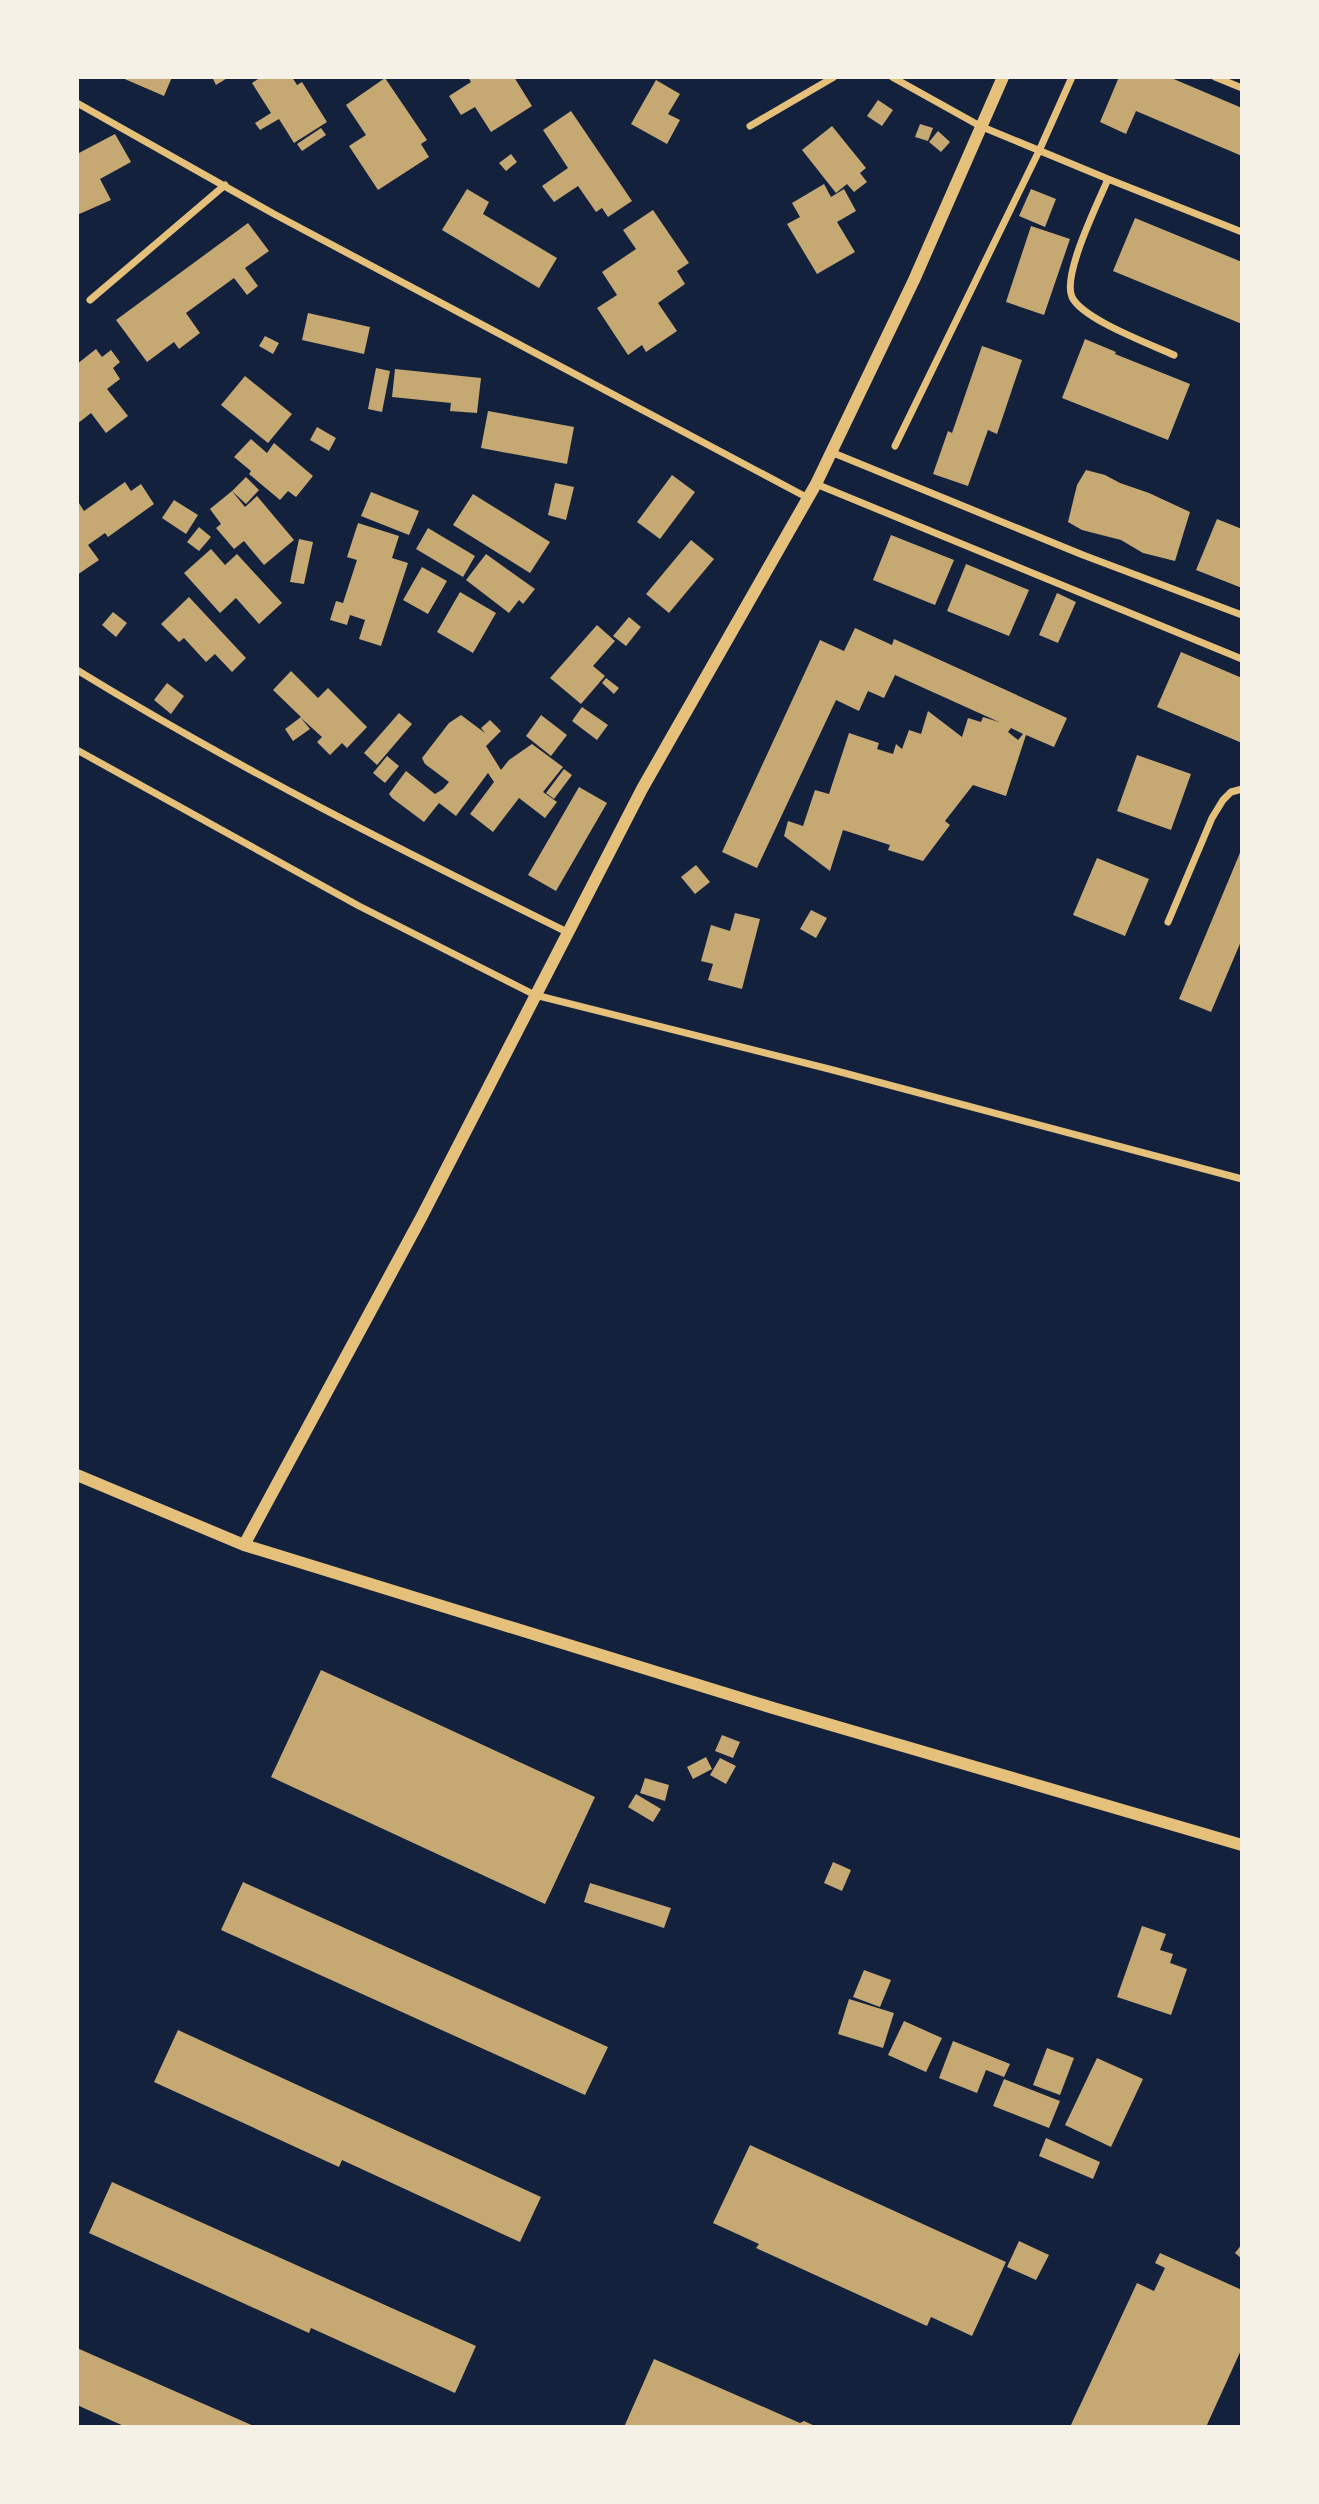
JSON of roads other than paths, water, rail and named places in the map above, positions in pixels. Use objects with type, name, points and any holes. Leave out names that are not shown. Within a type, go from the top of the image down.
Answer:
[{"type":"street","points":[[750,126],[834,77]]},
{"type":"street","points":[[891,77],[980,126],[1242,232]]},
{"type":"street","points":[[244,1545],[422,1216],[642,789],[816,484],[914,280],[1003,77]]},
{"type":"street","points":[[895,446],[1039,151],[1072,77]]},
{"type":"street","points":[[1215,77],[1242,88]]},
{"type":"street","points":[[77,103],[275,214],[808,498]]},
{"type":"street","points":[[1108,179],[1069,279],[1072,298],[1079,307],[1098,319],[1174,355]]},
{"type":"street","points":[[90,300],[225,185]]},
{"type":"street","points":[[831,452],[1083,555],[1242,615]]},
{"type":"street","points":[[816,484],[1242,659]]},
{"type":"street","points":[[77,670],[167,725],[427,863],[568,932]]},
{"type":"street","points":[[77,750],[359,906],[535,995],[821,1067],[1242,1179]]},
{"type":"street","points":[[1168,922],[1212,817],[1231,792],[1242,789]]},
{"type":"street","points":[[77,1475],[244,1545],[773,1708],[1242,1845]]}]
